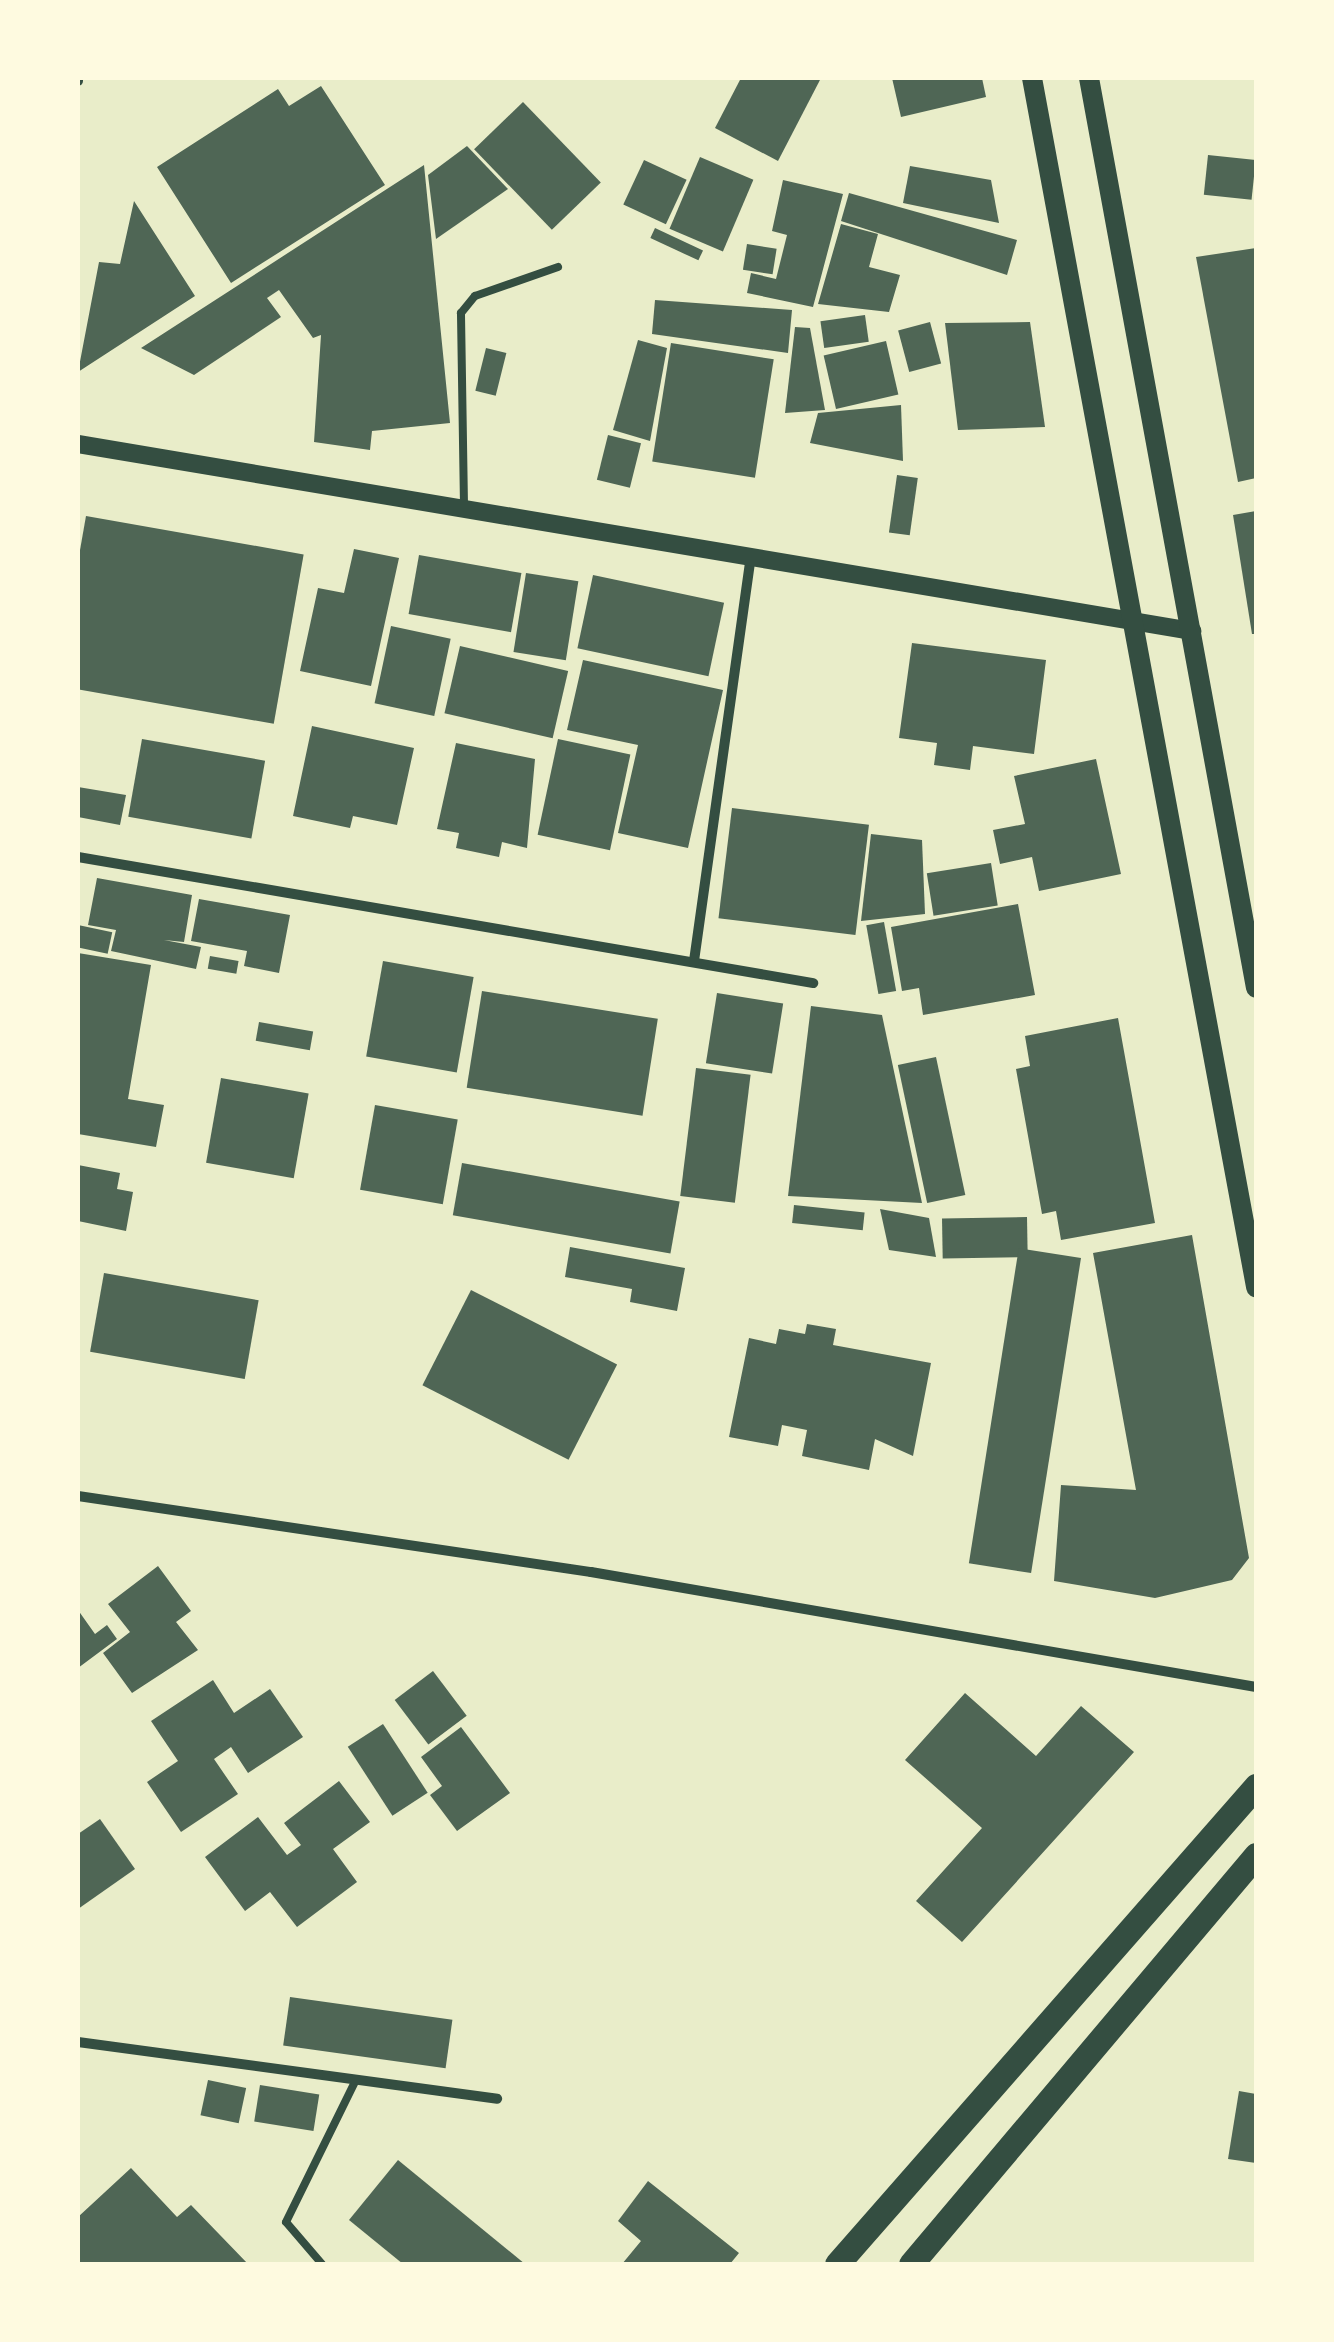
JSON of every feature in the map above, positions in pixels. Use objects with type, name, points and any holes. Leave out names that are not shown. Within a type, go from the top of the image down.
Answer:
[{"type":"main road","points":[[1032,78],[1256,1287]]},
{"type":"main road","points":[[1089,78],[1256,988]]},
{"type":"main road","points":[[837,2264],[1256,1786]]},
{"type":"main road","points":[[911,2264],[1256,1855]]},
{"type":"street","points":[[78,444],[751,554],[1134,626],[1192,631]]},
{"type":"street","points":[[694,961],[751,554]]},
{"type":"street","points":[[78,857],[813,983]]},
{"type":"street","points":[[78,1496],[591,1572],[1256,1687]]},
{"type":"street","points":[[78,2042],[497,2100]]},
{"type":"lane","points":[[464,510],[460,313],[475,296],[558,267]]},
{"type":"lane","points":[[322,2264],[286,2222],[354,2082]]},
{"type":"building","points":[[741,78],[821,78],[778,161],[715,128]]},
{"type":"building","points":[[892,78],[982,78],[986,97],[901,117]]},
{"type":"building","points":[[321,86],[385,185],[231,283],[157,167],[278,89],[289,106]]},
{"type":"building","points":[[523,102],[601,183],[552,230],[474,149]]},
{"type":"building","points":[[467,146],[508,189],[436,239],[428,175]]},
{"type":"building","points":[[1208,155],[1256,160],[1252,200],[1204,195]]},
{"type":"building","points":[[700,157],[753,180],[723,251],[670,229]]},
{"type":"building","points":[[644,160],[687,180],[666,224],[623,204]]},
{"type":"building","points":[[424,165],[450,423],[372,431],[370,450],[314,442],[321,335],[313,338],[279,290],[267,298],[281,317],[194,375],[141,348]]},
{"type":"building","points":[[910,166],[991,180],[999,223],[903,203]]},
{"type":"building","points":[[783,180],[843,194],[813,307],[747,293],[751,273],[776,279],[787,235],[772,231]]},
{"type":"building","points":[[849,193],[1017,240],[1007,275],[841,221]]},
{"type":"building","points":[[134,201],[195,296],[78,372],[99,262],[120,264]]},
{"type":"building","points":[[841,224],[878,234],[869,267],[900,275],[889,312],[818,304]]},
{"type":"building","points":[[655,228],[703,250],[698,260],[650,238]]},
{"type":"building","points":[[747,244],[777,249],[773,274],[743,270]]},
{"type":"building","points":[[1256,248],[1256,478],[1238,482],[1196,257]]},
{"type":"building","points":[[655,300],[792,310],[788,353],[652,334]]},
{"type":"building","points":[[865,315],[869,342],[824,348],[820,321]]},
{"type":"building","points":[[930,322],[941,364],[909,372],[898,331]]},
{"type":"building","points":[[1030,322],[1045,427],[958,430],[945,323]]},
{"type":"building","points":[[795,327],[810,328],[825,410],[785,413]]},
{"type":"building","points":[[638,340],[667,348],[650,441],[613,430]]},
{"type":"building","points":[[886,341],[898,395],[836,409],[824,355]]},
{"type":"building","points":[[671,343],[774,359],[755,478],[652,462]]},
{"type":"building","points":[[486,348],[506,353],[496,396],[475,391]]},
{"type":"building","points":[[901,405],[903,461],[810,443],[818,413]]},
{"type":"building","points":[[608,435],[641,443],[630,488],[597,480]]},
{"type":"building","points":[[897,475],[918,478],[910,535],[889,532]]},
{"type":"building","points":[[1256,511],[1256,634],[1252,634],[1233,515]]},
{"type":"building","points":[[86,516],[304,554],[274,724],[78,689],[78,561]]},
{"type":"building","points":[[354,549],[399,558],[371,686],[300,671],[318,588],[344,593]]},
{"type":"building","points":[[419,555],[521,573],[511,632],[409,614]]},
{"type":"building","points":[[526,573],[578,581],[566,660],[513,652]]},
{"type":"building","points":[[593,575],[724,603],[708,676],[577,648]]},
{"type":"building","points":[[391,626],[451,639],[434,716],[375,703]]},
{"type":"building","points":[[912,643],[1046,660],[1034,754],[973,746],[970,770],[934,765],[937,743],[899,738]]},
{"type":"building","points":[[460,646],[568,671],[553,738],[444,713]]},
{"type":"building","points":[[583,660],[723,690],[688,848],[618,833],[638,745],[567,730]]},
{"type":"building","points":[[312,726],[414,748],[397,825],[353,816],[350,828],[293,816]]},
{"type":"building","points":[[142,739],[265,761],[251,839],[128,817]]},
{"type":"building","points":[[558,739],[630,754],[610,850],[538,835]]},
{"type":"building","points":[[456,743],[535,759],[527,848],[502,842],[499,857],[456,848],[459,833],[437,829]]},
{"type":"building","points":[[1096,759],[1121,874],[1039,891],[1032,857],[1000,864],[993,830],[1025,824],[1014,776]]},
{"type":"building","points":[[78,787],[126,795],[120,825],[78,817]]},
{"type":"building","points":[[732,808],[869,825],[855,935],[718,918]]},
{"type":"building","points":[[871,834],[922,840],[925,914],[861,921]]},
{"type":"building","points":[[991,863],[998,905],[934,916],[927,873]]},
{"type":"building","points":[[97,878],[192,895],[184,942],[164,940],[201,947],[196,969],[111,951],[116,930],[88,925]]},
{"type":"building","points":[[199,899],[290,915],[279,973],[244,966],[247,951],[191,941]]},
{"type":"building","points":[[1018,904],[1035,995],[923,1015],[919,988],[902,991],[891,927]]},
{"type":"building","points":[[884,922],[896,991],[878,994],[866,925]]},
{"type":"building","points":[[78,925],[112,932],[108,954],[78,947]]},
{"type":"building","points":[[78,953],[151,965],[128,1099],[164,1105],[156,1147],[78,1134]]},
{"type":"building","points":[[210,956],[239,961],[236,974],[208,969]]},
{"type":"building","points":[[383,961],[474,977],[457,1073],[366,1057]]},
{"type":"building","points":[[482,991],[658,1019],[642,1116],[467,1088]]},
{"type":"building","points":[[717,993],[783,1003],[772,1074],[706,1063]]},
{"type":"building","points":[[811,1006],[882,1015],[922,1203],[788,1196]]},
{"type":"building","points":[[1118,1018],[1155,1223],[1061,1240],[1056,1211],[1042,1214],[1016,1069],[1030,1066],[1025,1036]]},
{"type":"building","points":[[259,1022],[313,1032],[310,1050],[256,1041]]},
{"type":"building","points":[[936,1057],[965,1195],[927,1203],[898,1065]]},
{"type":"building","points":[[696,1068],[751,1075],[735,1203],[680,1196]]},
{"type":"building","points":[[221,1078],[309,1093],[294,1178],[206,1163]]},
{"type":"building","points":[[375,1105],[458,1120],[443,1204],[360,1190]]},
{"type":"building","points":[[462,1163],[680,1201],[670,1254],[453,1215]]},
{"type":"building","points":[[78,1165],[120,1173],[117,1189],[133,1192],[126,1231],[78,1221]]},
{"type":"building","points":[[794,1205],[865,1212],[863,1230],[792,1223]]},
{"type":"building","points":[[880,1209],[929,1218],[936,1257],[889,1250]]},
{"type":"building","points":[[1027,1217],[1028,1257],[943,1258],[942,1218]]},
{"type":"building","points":[[1192,1235],[1249,1558],[1232,1580],[1155,1598],[1054,1581],[1061,1485],[1136,1490],[1093,1253]]},
{"type":"building","points":[[570,1247],[685,1268],[677,1311],[630,1302],[632,1289],[565,1277]]},
{"type":"building","points":[[1019,1248],[1081,1258],[1031,1573],[969,1563]]},
{"type":"building","points":[[104,1273],[259,1300],[245,1379],[90,1352]]},
{"type":"building","points":[[471,1290],[617,1364],[569,1460],[422,1385]]},
{"type":"building","points":[[807,1324],[836,1329],[833,1345],[931,1363],[913,1456],[875,1439],[869,1470],[802,1456],[807,1430],[782,1425],[778,1446],[729,1437],[749,1338],[776,1344],[779,1329],[805,1334]]},
{"type":"building","points":[[158,1566],[191,1611],[176,1622],[198,1650],[132,1693],[103,1653],[130,1632],[108,1604]]},
{"type":"building","points":[[78,1610],[95,1634],[107,1625],[117,1639],[78,1668]]},
{"type":"building","points":[[433,1671],[467,1716],[428,1745],[395,1700]]},
{"type":"building","points":[[213,1680],[234,1713],[270,1689],[303,1737],[248,1773],[231,1747],[214,1759],[238,1794],[181,1832],[147,1782],[178,1761],[151,1721]]},
{"type":"building","points":[[965,1693],[1036,1756],[1081,1706],[1134,1752],[962,1942],[916,1901],[982,1828],[905,1760]]},
{"type":"building","points":[[383,1724],[428,1793],[392,1816],[348,1747]]},
{"type":"building","points":[[461,1727],[510,1793],[457,1831],[430,1795],[442,1786],[421,1757]]},
{"type":"building","points":[[339,1781],[370,1822],[333,1849],[357,1882],[297,1927],[270,1892],[245,1911],[205,1857],[258,1817],[287,1855],[301,1845],[284,1823]]},
{"type":"building","points":[[100,1819],[135,1869],[78,1909],[78,1834]]},
{"type":"building","points":[[290,1997],[452,2020],[446,2068],[283,2046]]},
{"type":"building","points":[[208,2080],[246,2088],[239,2123],[201,2115]]},
{"type":"building","points":[[260,2085],[319,2094],[313,2131],[254,2122]]},
{"type":"building","points":[[1239,2091],[1256,2094],[1256,2163],[1228,2159]]},
{"type":"building","points":[[398,2160],[525,2264],[403,2264],[349,2220]]},
{"type":"building","points":[[131,2168],[177,2217],[191,2205],[248,2264],[78,2264],[78,2217]]},
{"type":"building","points":[[648,2181],[739,2253],[730,2264],[622,2264],[641,2241],[618,2221]]}]
